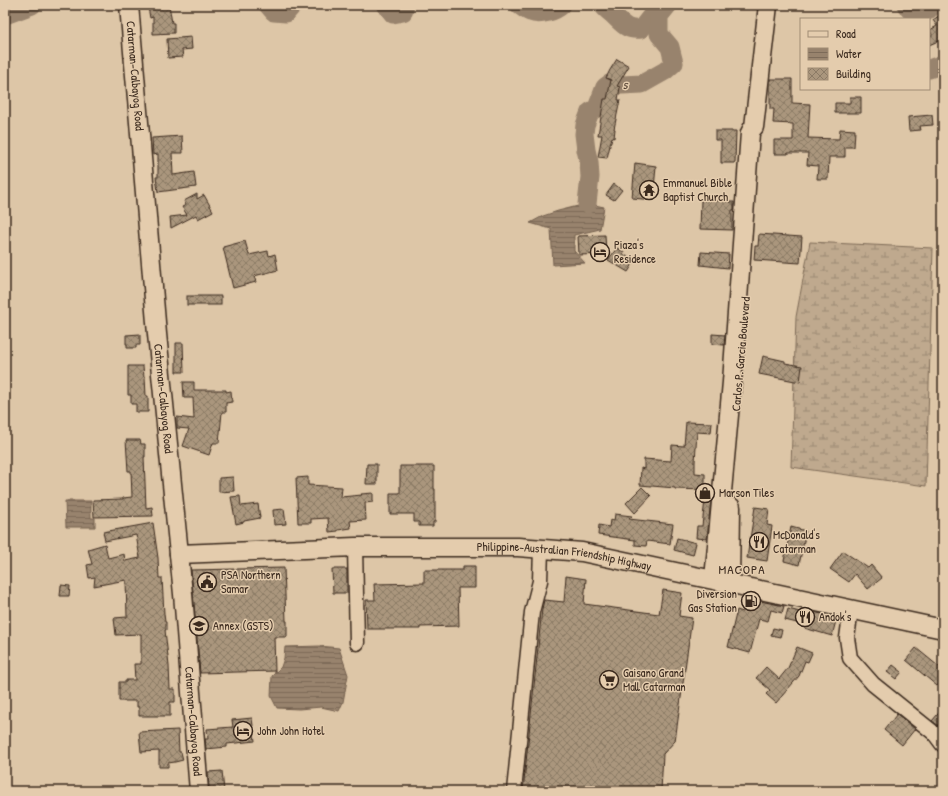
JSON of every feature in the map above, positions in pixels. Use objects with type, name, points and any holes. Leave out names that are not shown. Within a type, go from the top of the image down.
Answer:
[{"type":"main road","name":"Catarman-Calbayog Road","points":[[128,5],[157,334],[183,594],[199,791]]},
{"type":"main road","name":"Carlos P. Garcia Boulevard","points":[[722,581],[728,463],[751,158],[756,136],[756,130],[754,127],[768,5]]},
{"type":"main road","name":"Philippine-Australian Friendship Highway","points":[[179,554],[355,547],[518,547],[582,552],[943,628]]},
{"type":"street","points":[[355,547],[358,643]]},
{"type":"street","points":[[514,791],[532,612],[540,581],[541,549]]},
{"type":"street","points":[[851,609],[847,638],[850,658],[874,684],[934,733],[943,745]]},
{"type":"green space","points":[[810,242],[933,248],[926,486],[791,467],[796,317]]},
{"type":"water","points":[[587,199],[595,205],[604,207],[600,229],[574,235],[574,251],[585,263],[553,265],[551,229],[530,223],[543,216],[582,205]]},
{"type":"water","points":[[65,501],[91,501],[91,518],[95,518],[95,527],[66,527]]},
{"type":"water","points":[[320,646],[339,648],[348,675],[343,702],[339,711],[321,707],[299,709],[277,708],[271,696],[272,676],[281,667],[285,647]]},
{"type":"building","points":[[169,5],[172,23],[174,23],[174,33],[153,34],[153,17],[150,18],[148,7]]},
{"type":"building","points":[[943,13],[943,39],[930,45],[930,36],[932,35],[930,30],[937,26],[933,20]]},
{"type":"building","points":[[191,37],[192,49],[182,50],[183,57],[168,58],[167,39]]},
{"type":"building","points":[[617,59],[629,66],[617,86],[620,87],[618,100],[620,100],[614,129],[614,138],[612,137],[607,158],[598,157],[602,135],[598,135],[604,99],[607,99],[611,80],[606,78]]},
{"type":"building","points":[[770,79],[792,79],[792,103],[810,104],[808,138],[839,139],[840,129],[855,130],[854,147],[845,147],[845,157],[829,157],[828,179],[817,179],[818,166],[807,165],[808,153],[774,154],[774,140],[793,140],[793,124],[773,123],[774,109],[770,109]]},
{"type":"building","points":[[850,97],[861,97],[861,113],[835,113],[835,103],[850,103]]},
{"type":"building","points":[[932,115],[933,125],[920,126],[921,130],[909,131],[908,117]]},
{"type":"building","points":[[715,131],[736,131],[735,163],[721,163],[721,140],[715,140]]},
{"type":"building","points":[[182,136],[183,153],[172,153],[173,175],[194,172],[196,187],[158,192],[156,177],[158,177],[158,154],[153,155],[152,138]]},
{"type":"building","points":[[635,163],[656,166],[653,200],[632,198]]},
{"type":"building","points":[[614,184],[622,190],[614,200],[606,195]]},
{"type":"building","points":[[197,194],[197,199],[204,195],[213,211],[198,219],[196,215],[171,228],[170,217],[187,215],[182,207],[186,205],[184,201]]},
{"type":"building","points":[[701,200],[734,202],[734,210],[732,210],[732,230],[700,229]]},
{"type":"building","points":[[759,234],[802,237],[800,263],[754,260],[755,246],[758,246]]},
{"type":"building","points":[[605,235],[606,254],[579,255],[578,236]]},
{"type":"building","points":[[245,241],[249,255],[268,251],[269,256],[275,254],[278,270],[254,276],[256,282],[233,288],[223,247]]},
{"type":"building","points":[[617,248],[624,252],[623,254],[635,261],[628,272],[608,260]]},
{"type":"building","points":[[701,252],[729,254],[728,268],[700,265]]},
{"type":"building","points":[[187,296],[221,296],[221,305],[187,305]]},
{"type":"building","points":[[140,334],[140,345],[136,345],[136,348],[127,348],[126,335]]},
{"type":"building","points":[[712,334],[725,335],[724,345],[712,344]]},
{"type":"building","points":[[176,343],[183,343],[184,372],[176,372]]},
{"type":"building","points":[[763,356],[785,361],[785,363],[802,366],[800,382],[759,374]]},
{"type":"building","points":[[128,366],[143,366],[146,396],[148,396],[148,412],[136,412],[136,404],[131,404],[131,395],[128,395]]},
{"type":"building","points":[[183,382],[194,382],[194,390],[231,391],[232,402],[226,403],[226,412],[222,412],[219,443],[213,443],[209,455],[183,446],[189,429],[177,428],[177,417],[194,419],[193,398],[184,398]]},
{"type":"building","points":[[686,422],[712,423],[711,433],[697,432],[695,473],[705,474],[705,490],[675,489],[640,485],[641,468],[644,469],[644,459],[671,461],[672,445],[684,446]]},
{"type":"building","points":[[126,440],[140,440],[141,444],[145,444],[144,457],[146,508],[152,507],[153,516],[94,517],[93,500],[123,499],[132,497],[131,471],[128,471]]},
{"type":"building","points":[[367,464],[377,464],[377,484],[366,484]]},
{"type":"building","points":[[400,466],[434,466],[435,522],[433,522],[433,526],[419,526],[419,522],[414,522],[414,514],[390,514],[390,493],[400,493]]},
{"type":"building","points":[[233,477],[234,491],[219,492],[219,478]]},
{"type":"building","points":[[308,477],[308,485],[342,487],[341,497],[373,493],[373,502],[365,503],[366,520],[350,521],[351,528],[329,532],[328,518],[311,519],[311,523],[298,523],[296,478]]},
{"type":"building","points":[[642,487],[651,496],[635,513],[626,503]]},
{"type":"building","points":[[240,496],[241,506],[258,504],[260,518],[236,524],[231,497]]},
{"type":"building","points":[[705,500],[711,500],[707,539],[696,538],[697,526],[702,526]]},
{"type":"building","name":"McDonald's Catarman","points":[[755,507],[769,509],[767,525],[772,526],[767,561],[747,558]]},
{"type":"building","points":[[284,509],[286,524],[274,525],[273,510]]},
{"type":"building","points":[[615,514],[632,516],[629,519],[673,524],[670,544],[647,541],[646,546],[635,545],[635,540],[598,535],[599,525],[609,527],[610,520],[614,521]]},
{"type":"building","points":[[153,523],[159,578],[162,578],[170,689],[175,689],[175,702],[170,702],[170,716],[139,716],[137,701],[119,701],[119,682],[135,680],[134,664],[141,664],[141,634],[116,635],[114,618],[127,617],[126,580],[94,586],[95,577],[89,578],[87,565],[92,564],[88,549],[105,544],[108,558],[124,554],[125,561],[140,558],[136,535],[105,541],[103,532]]},
{"type":"building","points":[[791,527],[806,531],[799,565],[784,561]]},
{"type":"building","points":[[677,538],[696,543],[693,555],[674,550]]},
{"type":"building","points":[[843,551],[868,568],[871,565],[882,578],[868,589],[855,574],[849,582],[830,569]]},
{"type":"building","points":[[463,566],[475,566],[475,588],[458,588],[459,626],[420,627],[420,629],[367,629],[366,600],[375,600],[374,584],[424,583],[424,570],[463,570]]},
{"type":"building","points":[[284,568],[287,637],[274,637],[275,671],[200,673],[191,570]]},
{"type":"building","points":[[332,569],[347,569],[347,593],[333,593]]},
{"type":"building","name":"Gaisano Grand Mall Catarman","points":[[566,576],[586,579],[584,604],[659,614],[663,590],[682,593],[679,616],[692,618],[675,741],[663,754],[661,791],[523,791],[542,609],[544,600],[564,602]]},
{"type":"building","points":[[61,585],[70,586],[69,596],[60,596]]},
{"type":"building","points":[[746,598],[784,606],[782,613],[771,610],[768,621],[759,619],[750,653],[728,647],[737,610],[743,612]]},
{"type":"building","points":[[788,609],[808,614],[808,611],[837,617],[832,636],[804,628],[805,625],[785,620]]},
{"type":"building","points":[[773,628],[782,630],[780,637],[771,635]]},
{"type":"building","points":[[797,647],[812,653],[808,662],[805,661],[799,676],[776,703],[766,694],[770,690],[756,678],[766,667],[779,679],[788,668]]},
{"type":"building","points":[[916,648],[943,670],[943,679],[937,686],[906,660]]},
{"type":"building","points":[[893,665],[902,672],[896,679],[887,672]]},
{"type":"building","points":[[943,708],[943,731],[932,721]]},
{"type":"building","points":[[897,714],[915,729],[902,745],[884,730]]},
{"type":"building","points":[[252,718],[255,741],[227,744],[227,747],[206,749],[205,739],[208,739],[207,729],[233,727],[232,720]]},
{"type":"building","points":[[178,730],[179,752],[181,752],[183,760],[168,763],[168,767],[159,767],[159,751],[141,752],[139,732]]},
{"type":"building","points":[[222,771],[224,791],[209,791],[208,772]]},
{"type":"waterway","points":[[5,15],[32,5]]},
{"type":"waterway","points":[[268,5],[274,12],[286,13],[293,5]]},
{"type":"waterway","points":[[386,5],[393,14],[403,12],[405,5]]},
{"type":"waterway","points":[[519,5],[526,10],[538,14],[551,11],[562,5]]},
{"type":"waterway","points":[[603,5],[625,26],[632,29],[641,29],[655,11],[664,7]]},
{"type":"waterway","name":"s","points":[[587,204],[590,177],[584,134],[585,125],[590,112],[597,108],[605,87],[609,84],[642,84],[665,71],[674,63],[670,47],[659,34],[659,16],[668,5]]},
{"type":"waterway","points":[[906,5],[913,14],[919,17]]},
{"type":"waterway","points":[[918,18],[935,5]]},
{"type":"waterway","points":[[930,69],[943,64]]},
{"type":"place","name":"Emmanuel Bible Baptist Church","points":[[649,190]]},
{"type":"place","name":"Piaza's Residence","points":[[600,252]]},
{"type":"place","name":"Marson Tiles","points":[[705,493]]},
{"type":"place","name":"McDonald's Catarman","points":[[759,542]]},
{"type":"place","name":"PSA Northern Samar","points":[[207,582]]},
{"type":"place","name":"Diversion Gas Station","points":[[751,601]]},
{"type":"place","name":"Andok's","points":[[805,617]]},
{"type":"place","name":"Annex (GSTS)","points":[[199,626]]},
{"type":"place","name":"Gaisano Grand Mall Catarman","points":[[609,680]]},
{"type":"place","name":"John John Hotel","points":[[243,731]]},
{"type":"district","name":"MACOPA","points":[[742,569]]}]
